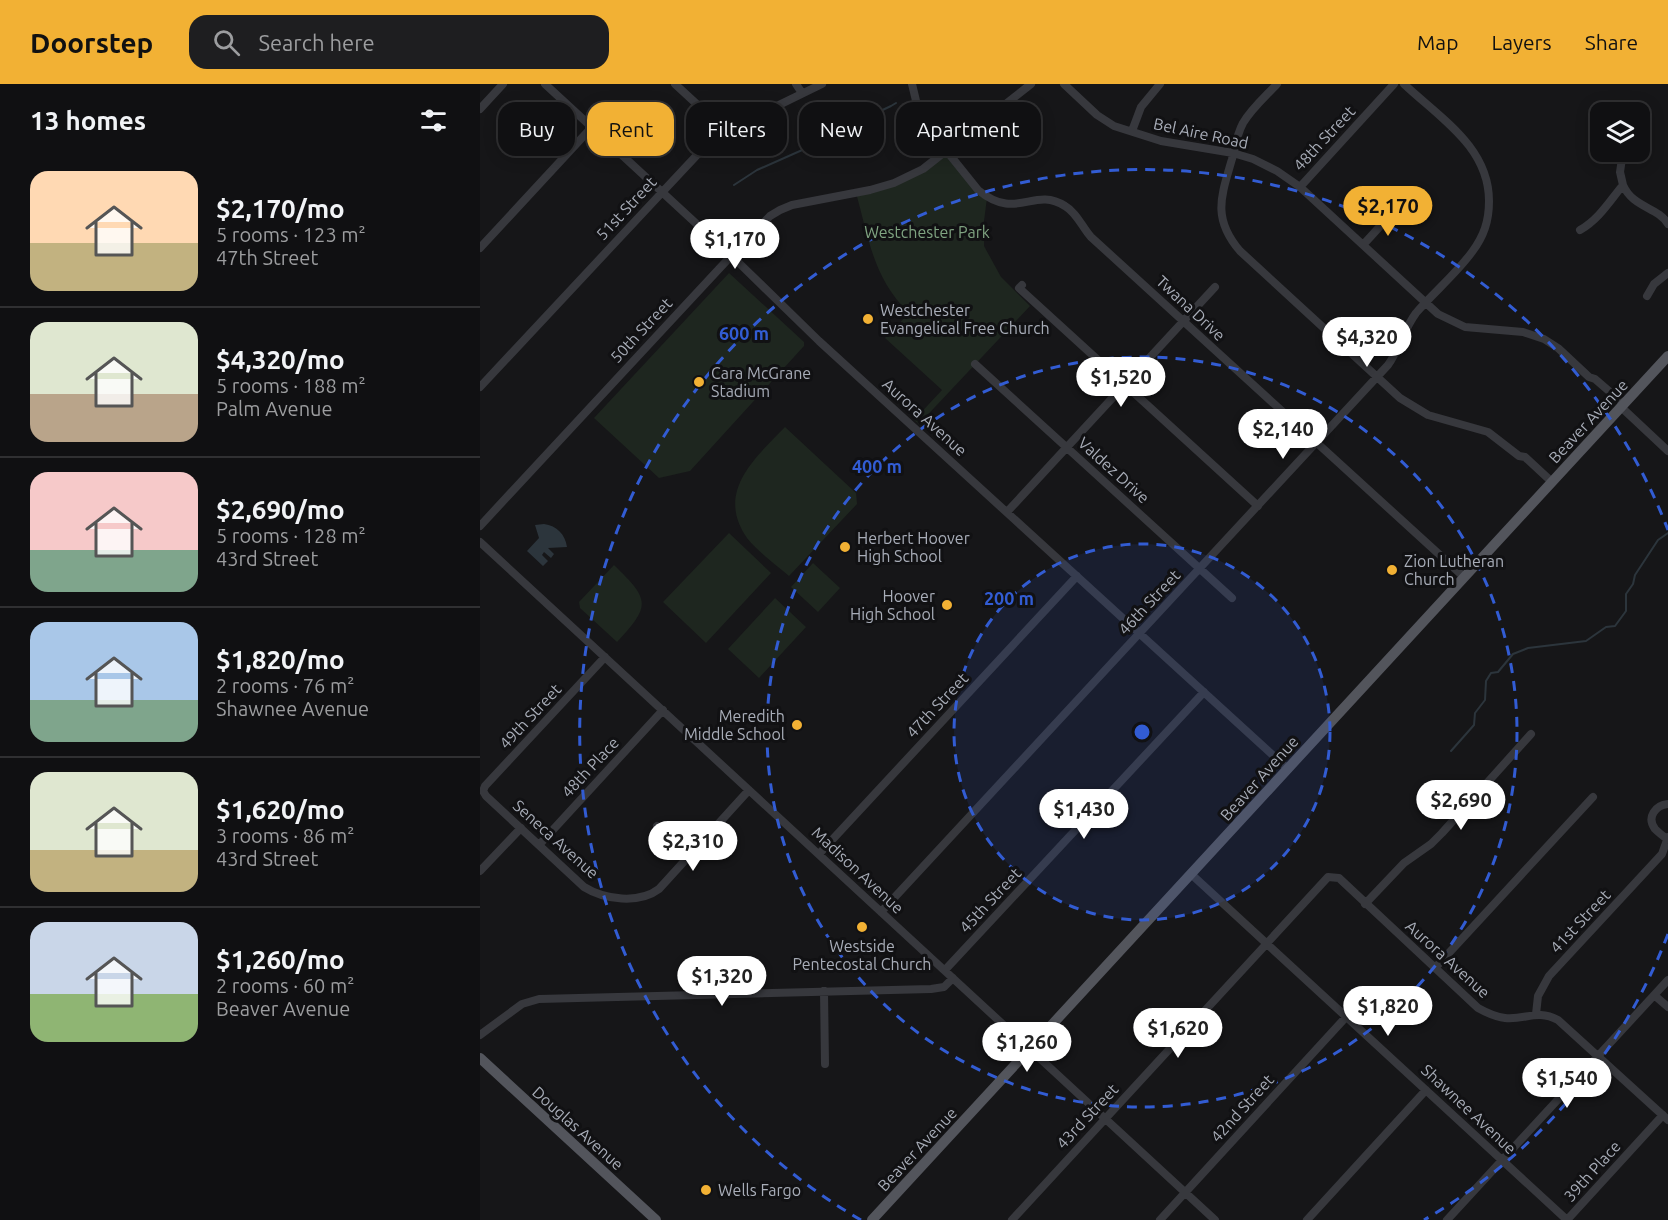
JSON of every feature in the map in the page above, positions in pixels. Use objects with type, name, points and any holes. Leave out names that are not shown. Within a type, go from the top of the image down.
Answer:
[{"type":"main road","name":"Beaver Avenue","points":[[872,1220],[1668,356]]},
{"type":"main road","name":"Douglas Avenue","points":[[480,1058],[656,1220]]},
{"type":"street","points":[[480,109],[503,84]]},
{"type":"street","name":"Aurora Avenue","points":[[545,84],[587,123]]},
{"type":"street","points":[[675,84],[694,102]]},
{"type":"street","points":[[796,84],[802,93]]},
{"type":"street","name":"51st Street","points":[[785,102],[822,84]]},
{"type":"street","name":"Twana Drive","points":[[912,84],[916,102]]},
{"type":"street","name":"50th Street","points":[[1008,102],[1031,84]]},
{"type":"street","name":"Bel Aire Road","points":[[1064,84],[1097,115],[1114,126],[1161,141],[1233,153],[1253,159],[1277,171],[1300,187],[1425,303],[1448,321],[1465,327],[1523,332],[1544,339],[1589,377],[1595,379],[1668,451]]},
{"type":"street","points":[[1132,130],[1141,107],[1160,84]]},
{"type":"street","points":[[1277,84],[1245,120],[1240,129],[1220,208],[1222,223],[1230,239],[1376,377],[1414,408],[1437,418],[1488,432],[1519,456],[1525,457],[1552,482]]},
{"type":"street","name":"48th Street","points":[[1300,187],[1394,84]]},
{"type":"street","name":"46th Street","points":[[881,912],[1376,377],[1397,353],[1408,324],[1471,254],[1483,236],[1489,213],[1489,189],[1479,157],[1463,138],[1404,84]]},
{"type":"street","points":[[480,248],[587,131]]},
{"type":"street","name":"Aurora Avenue","points":[[622,156],[787,311],[1288,769]]},
{"type":"street","name":"51st Street","points":[[480,387],[696,156]]},
{"type":"street","name":"50th Street","points":[[480,526],[764,222],[780,210],[792,205],[894,183],[923,169],[941,156]]},
{"type":"street","name":"Twana Drive","points":[[949,156],[978,190],[994,202],[1010,205],[1042,199],[1066,206],[1078,217],[1091,237],[1464,577]]},
{"type":"street","points":[[1622,162],[1620,172],[1623,185],[1632,199],[1664,217],[1668,224]]},
{"type":"street","points":[[1580,230],[1602,213],[1623,185]]},
{"type":"street","points":[[1363,245],[1393,212]]},
{"type":"street","points":[[1647,296],[1654,284],[1668,273]]},
{"type":"street","points":[[1022,285],[1019,288],[1258,506]]},
{"type":"street","points":[[1007,512],[1215,287]]},
{"type":"street","name":"Valdez Drive","points":[[975,364],[1232,598]]},
{"type":"street","name":"Madison Avenue","points":[[480,542],[1215,1220]]},
{"type":"street","name":"47th Street","points":[[819,854],[1077,576]]},
{"type":"street","name":"49th Street","points":[[486,796],[483,791],[485,786],[604,657]]},
{"type":"street","name":"45th Street","points":[[945,970],[1204,692]]},
{"type":"street","name":"48th Place","points":[[538,845],[663,710]]},
{"type":"street","points":[[1365,904],[1404,863],[1431,844],[1531,734]]},
{"type":"street","points":[[657,826],[690,855],[749,790]]},
{"type":"street","name":"Seneca Avenue","points":[[486,796],[584,887],[594,893],[609,897],[651,895],[690,855]]},
{"type":"street","points":[[1435,968],[1593,797]]},
{"type":"street","points":[[1667,838],[1655,828],[1652,819],[1655,809],[1668,804]]},
{"type":"street","points":[[480,871],[521,828]]},
{"type":"street","name":"41st Street","points":[[1536,1014],[1538,996],[1549,976],[1660,856],[1665,849],[1667,838]]},
{"type":"street","name":"Shawnee Avenue","points":[[1191,874],[1567,1220]]},
{"type":"street","name":"Aurora Avenue","points":[[1332,876],[1339,878],[1478,1008],[1491,1015],[1508,1018],[1536,1014],[1551,1016],[1558,1020],[1665,1118]]},
{"type":"street","name":"43rd Street","points":[[1012,1220],[1266,943],[1324,881],[1332,876]]},
{"type":"street","points":[[480,1035],[530,1000],[939,988],[954,978]]},
{"type":"street","points":[[1447,1220],[1668,980]]},
{"type":"street","points":[[824,991],[825,1064]]},
{"type":"street","points":[[1654,995],[1668,1007]]},
{"type":"street","name":"42nd Street","points":[[1160,1220],[1346,1017]]},
{"type":"street","points":[[1307,1220],[1426,1090]]},
{"type":"street","name":"39th Place","points":[[1567,1220],[1665,1118]]},
{"type":"green space","name":"Westchester Park","points":[[939,156],[950,156],[987,198],[984,246],[1001,277],[1030,306],[919,424],[914,420],[942,390],[885,338],[909,313],[887,286],[880,272],[869,242],[856,193],[894,183]]},
{"type":"green space","name":"Cara McGrane Stadium","points":[[729,273],[804,342],[804,346],[690,471],[659,478],[594,418]]},
{"type":"green space","points":[[785,427],[856,493],[857,504],[789,576],[747,538],[738,521],[735,506],[737,491],[751,464]]},
{"type":"green space","points":[[729,533],[771,573],[706,643],[663,602]]},
{"type":"green space","points":[[813,563],[840,588],[818,612],[791,587]]},
{"type":"green space","points":[[614,565],[640,595],[642,603],[636,619],[617,642],[580,608],[579,602]]},
{"type":"green space","points":[[775,598],[806,627],[759,678],[728,649]]},
{"type":"shaded area","points":[[544,524],[560,531],[567,547],[548,548],[554,554],[551,558],[544,552],[542,555],[548,561],[543,566],[527,551],[539,538],[535,525]]},
{"type":"waterway","points":[[734,185],[757,170],[809,147],[896,103]]},
{"type":"waterway","points":[[1451,751],[1474,725],[1475,713],[1485,700],[1486,681],[1491,673],[1498,672],[1513,654],[1528,648],[1586,641],[1606,627],[1615,626],[1626,611],[1626,594],[1633,584],[1635,575],[1658,540],[1668,533]]},
{"type":"place","name":"Westchester Evangelical Free Church","points":[[868,319]]},
{"type":"place","name":"Cara McGrane Stadium","points":[[699,382]]},
{"type":"place","name":"Herbert Hoover High School","points":[[845,547]]},
{"type":"place","name":"Zion Lutheran Church","points":[[1392,570]]},
{"type":"place","name":"Hoover High School","points":[[947,605]]},
{"type":"place","name":"Meredith Middle School","points":[[797,725]]},
{"type":"place","name":"Westside Pentecostal Church","points":[[862,927]]},
{"type":"place","name":"Wells Fargo","points":[[706,1190]]}]
